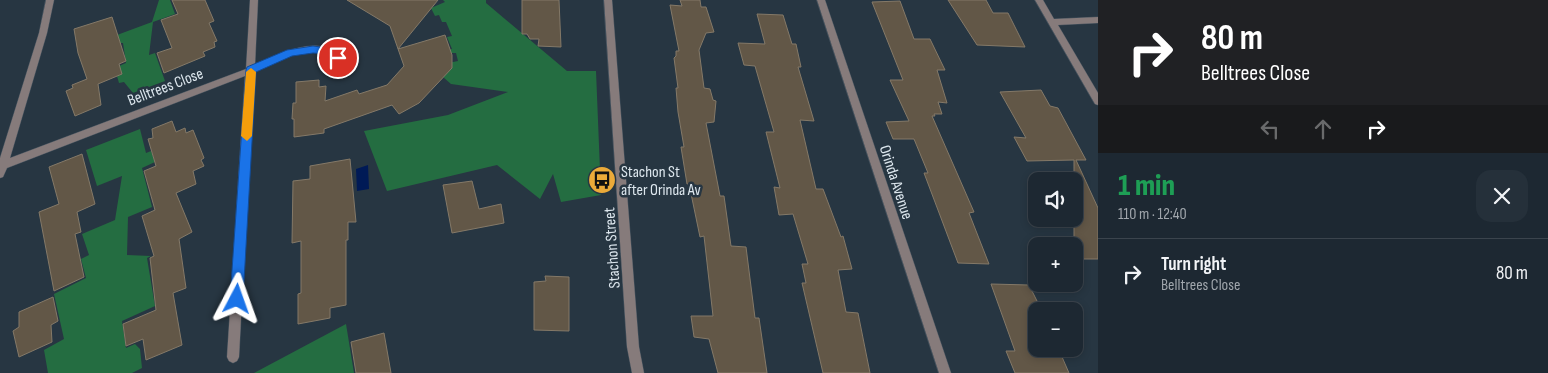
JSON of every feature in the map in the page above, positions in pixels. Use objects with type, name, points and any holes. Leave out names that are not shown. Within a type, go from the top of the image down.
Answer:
[{"type":"street","points":[[2,169],[43,33],[50,0]]},
{"type":"street","points":[[233,357],[254,0]]},
{"type":"street","name":"Stachon Street","points":[[608,0],[633,347],[638,373]]},
{"type":"street","name":"Orinda Avenue","points":[[821,0],[945,373]]},
{"type":"street","points":[[1039,0],[1098,101]]},
{"type":"street","points":[[1052,22],[1098,20]]},
{"type":"street","name":"Belltrees Close","points":[[2,169],[290,53],[326,50],[338,58]]},
{"type":"green space","points":[[159,0],[170,0],[175,14],[153,22],[149,55],[155,53],[165,81],[133,93],[124,82],[119,83],[117,76],[119,66],[126,63],[123,43],[120,43],[117,35],[152,22]]},
{"type":"green space","points":[[443,0],[486,0],[486,3],[567,71],[596,71],[601,195],[561,202],[553,174],[540,199],[497,165],[387,191],[364,131],[448,115],[508,92],[451,84],[443,77],[448,63],[458,61],[456,53],[448,53],[447,50],[452,49],[447,37],[452,36],[446,22],[442,22],[439,15],[435,16],[431,8],[445,2]]},
{"type":"green space","points":[[140,129],[146,153],[151,151],[155,162],[142,168],[152,207],[128,217],[127,255],[151,256],[147,258],[155,306],[122,321],[126,348],[135,344],[140,349],[142,368],[132,373],[48,373],[44,350],[64,339],[54,294],[86,278],[81,259],[89,255],[82,234],[115,220],[122,176],[97,186],[86,150]]},
{"type":"green space","points":[[346,324],[354,373],[254,373]]},
{"type":"shaded area","points":[[368,165],[369,189],[357,191],[356,169]]},
{"type":"building","points":[[172,0],[205,0],[214,21],[209,23],[217,41],[214,42],[215,47],[203,52],[205,56],[164,73],[157,53],[172,48],[161,20],[178,14]]},
{"type":"building","points":[[347,0],[438,0],[398,49],[390,26]]},
{"type":"building","points":[[522,0],[559,0],[561,47],[538,46],[539,39],[530,39],[527,34],[522,34]]},
{"type":"building","points":[[680,0],[700,0],[701,7],[706,7],[714,32],[706,33],[699,50],[704,88],[710,89],[713,100],[716,101],[714,122],[706,123],[720,196],[724,196],[731,246],[746,247],[755,318],[759,318],[767,373],[718,373],[709,339],[694,337],[691,316],[713,316],[704,236],[700,237],[689,184],[687,184],[681,147],[684,147],[678,112],[676,88],[678,88],[674,58],[676,51],[679,51],[670,5],[682,6]]},
{"type":"building","points":[[948,0],[986,0],[993,13],[1008,13],[1025,47],[977,45]]},
{"type":"building","points":[[900,1],[914,39],[930,39],[945,70],[937,70],[947,103],[938,102],[942,114],[934,114],[935,116],[932,116],[974,212],[969,213],[989,264],[958,263],[924,173],[928,173],[914,139],[893,139],[886,122],[909,121],[890,80],[903,80],[872,2]]},
{"type":"building","points":[[757,14],[783,15],[792,44],[796,44],[801,67],[798,67],[814,121],[800,120],[816,189],[823,189],[841,237],[843,236],[852,269],[838,270],[846,312],[858,313],[870,373],[823,373],[802,283],[806,283],[802,264],[808,264],[793,214],[779,215],[774,187],[780,188],[766,132],[774,132],[755,66],[744,65],[738,43],[765,44]]},
{"type":"building","points":[[112,17],[126,61],[119,64],[122,74],[98,84],[101,105],[75,116],[66,91],[73,88],[72,85],[87,79],[78,53],[74,29]]},
{"type":"building","points":[[445,35],[452,55],[452,68],[419,103],[399,114],[392,105],[324,129],[324,133],[294,137],[294,119],[292,119],[293,103],[296,103],[296,82],[319,80],[319,87],[326,86],[325,101],[357,90],[359,94],[387,85],[404,66],[398,49]]},
{"type":"building","points":[[1041,90],[1050,106],[1058,108],[1086,160],[1076,160],[1082,172],[1074,172],[1074,160],[1027,161],[1014,137],[1026,138],[1000,92]]},
{"type":"building","points":[[172,121],[176,132],[185,128],[186,133],[193,130],[204,158],[201,160],[204,166],[193,171],[196,184],[176,193],[192,232],[179,239],[186,288],[173,293],[182,345],[146,360],[143,339],[126,346],[123,324],[156,310],[150,258],[154,256],[142,216],[155,210],[144,171],[156,166],[148,139],[153,138],[152,129]]},
{"type":"building","points":[[82,154],[95,204],[77,212],[81,232],[75,234],[84,277],[54,291],[39,212],[59,204],[49,167]]},
{"type":"building","points":[[350,159],[356,222],[348,222],[348,240],[346,240],[346,305],[330,308],[330,318],[298,324],[298,294],[301,293],[301,241],[292,243],[293,181],[310,179],[310,166]]},
{"type":"building","points":[[1083,175],[1098,208],[1098,259],[1083,259],[1083,237],[1074,237],[1074,227],[1083,227]]},
{"type":"building","points":[[472,181],[479,209],[501,204],[504,223],[452,233],[443,185]]},
{"type":"building","points":[[545,276],[569,277],[569,331],[534,330],[534,282],[546,281]]},
{"type":"building","points":[[991,284],[1028,285],[1028,292],[1032,292],[1038,302],[1028,302],[1028,357],[1062,357],[1069,373],[1015,373],[1006,351],[1015,351]]},
{"type":"building","points":[[53,297],[58,321],[51,325],[52,342],[19,357],[13,331],[19,327],[19,312]]},
{"type":"building","points":[[384,333],[391,373],[356,373],[351,342]]},
{"type":"slow traffic","points":[[247,136],[251,72]]},
{"type":"place","name":"Stachon St after Orinda Av","points":[[602,180]]},
{"type":"route","points":[[237,299],[251,70],[290,53],[326,50],[338,58]]}]
